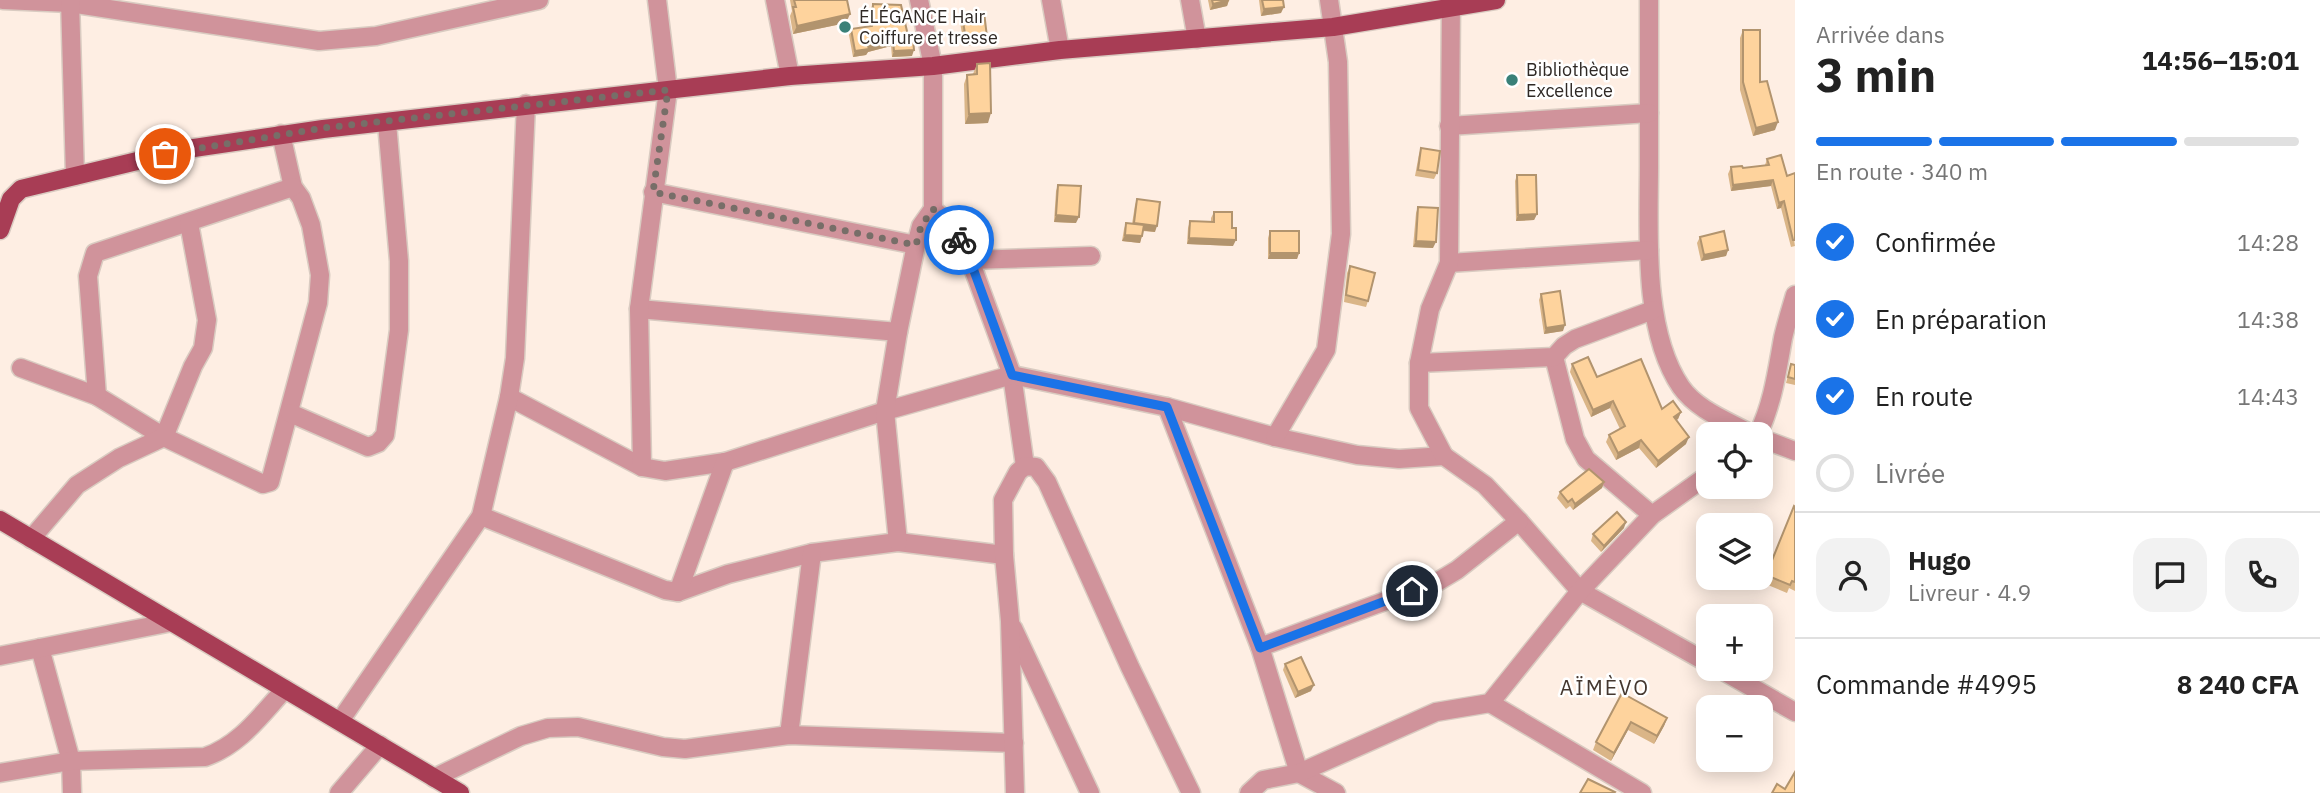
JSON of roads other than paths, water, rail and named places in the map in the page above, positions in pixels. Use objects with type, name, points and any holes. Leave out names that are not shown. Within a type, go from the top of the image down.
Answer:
[{"type":"main road","points":[[0,230],[15,194],[21,189],[187,149],[281,134],[790,76],[933,66],[1059,50],[1333,27],[1451,4],[1496,0]]},
{"type":"main road","points":[[0,520],[460,793]]},
{"type":"street","points":[[3,0],[70,1],[319,41],[376,36],[539,0]]},
{"type":"street","points":[[642,467],[639,309],[668,90],[657,0]]},
{"type":"street","points":[[775,0],[790,76]]},
{"type":"street","points":[[898,542],[885,411],[916,245],[921,226],[933,209],[933,66],[919,0]]},
{"type":"street","points":[[1051,0],[1059,50]]},
{"type":"street","points":[[1191,0],[1197,39]]},
{"type":"street","points":[[1275,437],[1326,350],[1341,234],[1338,62],[1329,0]]},
{"type":"street","points":[[1650,0],[1649,250],[1653,310],[1671,370],[1683,390],[1702,407],[1729,422]]},
{"type":"street","points":[[70,1],[75,176]]},
{"type":"street","points":[[1451,4],[1449,263],[1430,309],[1419,363],[1419,408],[1444,456],[1485,485],[1580,592],[1696,656]]},
{"type":"street","points":[[340,721],[481,516],[509,397],[515,358],[526,104]]},
{"type":"street","points":[[1449,126],[1649,113]]},
{"type":"street","points":[[290,413],[368,447],[378,443],[385,435],[399,330],[399,261],[387,123]]},
{"type":"street","points":[[21,368],[97,396],[164,437],[263,484],[270,482],[318,303],[320,275],[311,225],[301,198],[293,187],[281,134]]},
{"type":"street","points":[[97,396],[88,276],[95,253],[293,187]]},
{"type":"street","points":[[653,192],[916,245]]},
{"type":"street","points":[[933,209],[946,221],[970,260],[1012,375],[1025,466]]},
{"type":"street","points":[[31,539],[77,485],[119,458],[164,437],[203,348],[207,320],[189,223]]},
{"type":"street","points":[[1449,263],[1649,250]]},
{"type":"street","points":[[970,260],[1091,256]]},
{"type":"street","points":[[1764,422],[1795,295]]},
{"type":"street","points":[[639,309],[898,332]]},
{"type":"street","points":[[1419,363],[1554,358],[1564,346],[1575,339],[1653,310]]},
{"type":"street","points":[[1554,358],[1575,439],[1581,451],[1586,459],[1652,515]]},
{"type":"street","points":[[509,397],[642,467],[666,471],[725,462],[885,411],[1012,375],[1167,407],[1275,437],[1357,455],[1399,459],[1444,456]]},
{"type":"street","points":[[1167,407],[1260,648],[1298,773],[1336,793]]},
{"type":"street","points":[[1773,441],[1795,450]]},
{"type":"street","points":[[678,592],[725,462]]},
{"type":"street","points":[[1016,793],[1003,500],[1018,472],[1025,466],[1036,467],[1047,482],[1130,667],[1191,793]]},
{"type":"street","points":[[1490,703],[1580,592],[1652,515],[1696,484]]},
{"type":"street","points":[[481,516],[665,590],[678,592],[728,574],[812,552],[898,542],[1004,555]]},
{"type":"street","points":[[1260,648],[1437,582],[1457,570],[1519,521]]},
{"type":"street","points":[[789,735],[812,552]]},
{"type":"street","points":[[1010,621],[1090,793]]},
{"type":"street","points":[[0,656],[172,622]]},
{"type":"street","points":[[40,648],[71,761],[72,793]]},
{"type":"street","points":[[1745,681],[1792,704]]},
{"type":"street","points":[[0,773],[71,761],[205,757],[239,740],[285,689]]},
{"type":"street","points":[[1249,793],[1263,780],[1298,773],[1436,712],[1490,703],[1642,793]]},
{"type":"street","points":[[434,778],[521,736],[548,728],[578,727],[663,747],[685,749],[789,735],[1014,743]]},
{"type":"street","points":[[340,793],[380,745]]},
{"type":"place","name":"ÉLÉGANCE Hair Coiffure et tresse","points":[[845,27]]},
{"type":"place","name":"Bibliothèque Excellence","points":[[1512,80]]},
{"type":"district","name":"AÏMÈVO","points":[[1605,688]]}]
